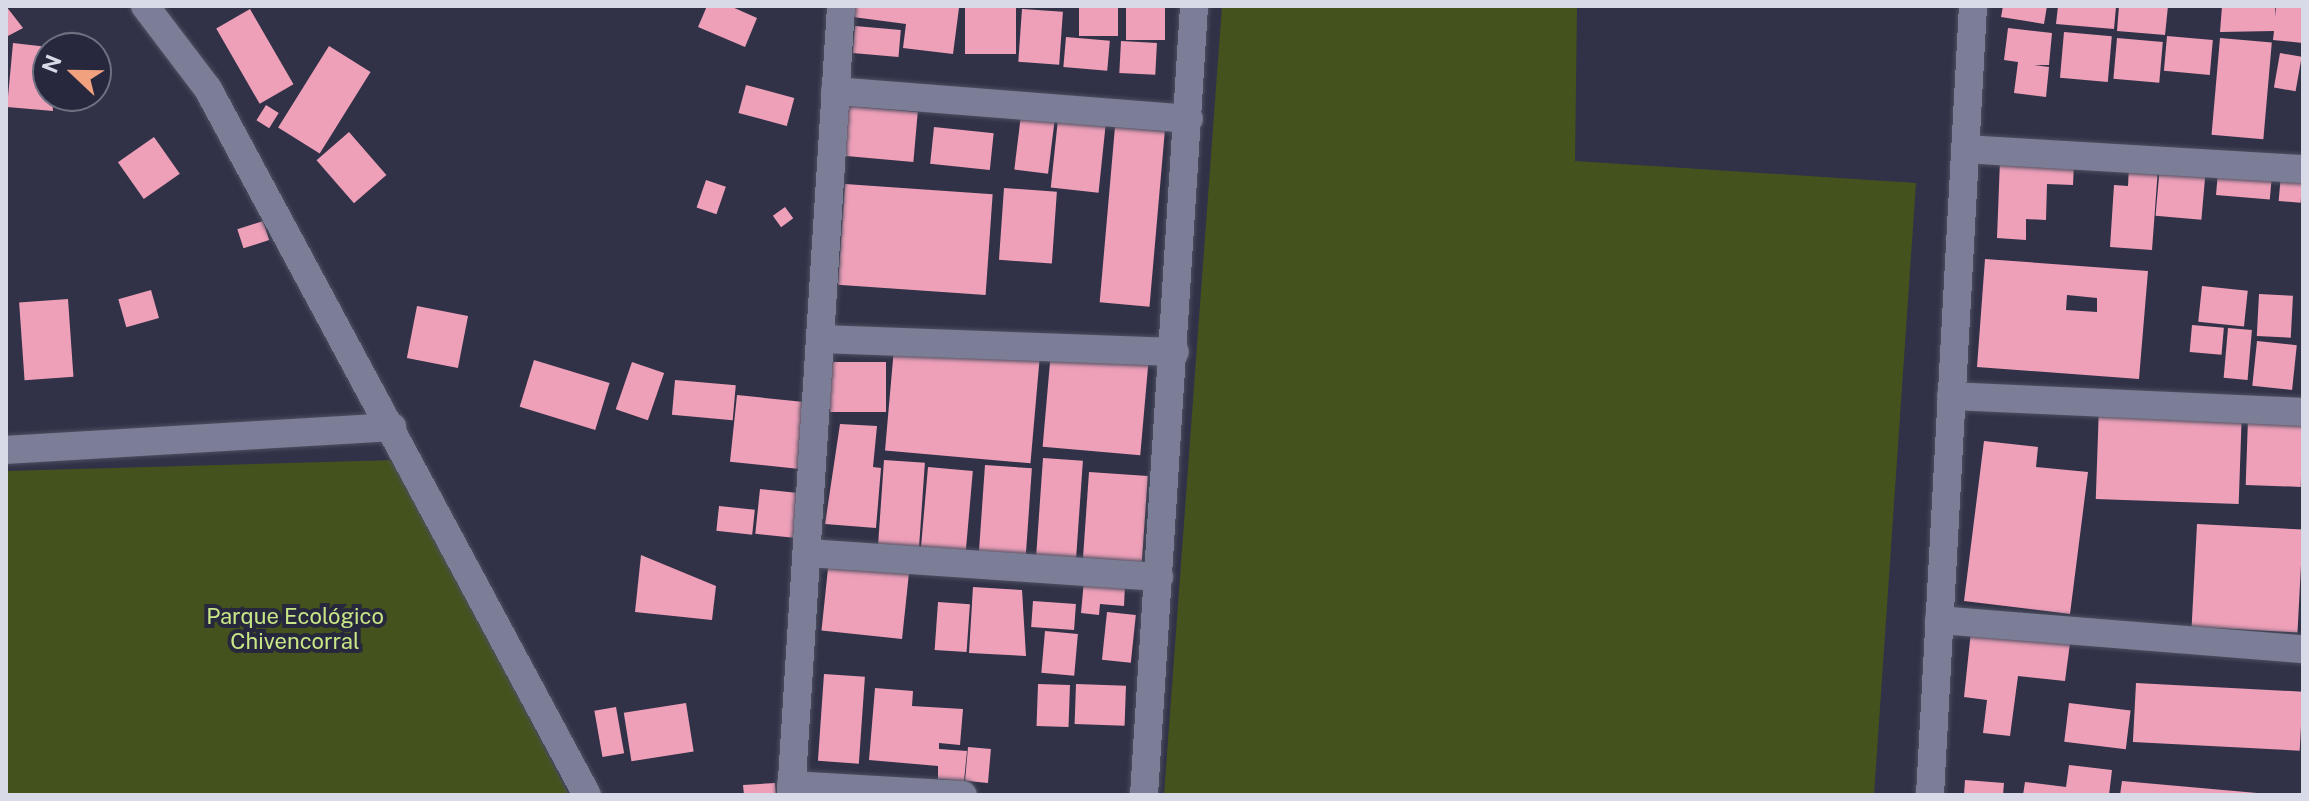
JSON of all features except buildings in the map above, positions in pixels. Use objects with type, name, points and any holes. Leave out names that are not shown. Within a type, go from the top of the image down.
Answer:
[{"type":"street","points":[[145,6],[208,89],[587,795]]},
{"type":"street","points":[[841,6],[791,790],[963,795]]},
{"type":"street","points":[[1144,795],[1175,352],[1194,6]]},
{"type":"street","points":[[1930,795],[1973,6]]},
{"type":"street","points":[[835,91],[1189,119]]},
{"type":"street","points":[[1965,149],[2303,169]]},
{"type":"street","points":[[821,339],[1175,352]]},
{"type":"street","points":[[1951,396],[2303,412]]},
{"type":"street","points":[[6,450],[392,427]]},
{"type":"street","points":[[807,553],[1159,577]]},
{"type":"street","points":[[1939,620],[2303,649]]},
{"type":"green space","points":[[1222,6],[1577,6],[1575,161],[1916,183],[1874,795],[1164,795]]},
{"type":"green space","name":"Parque Ecológico Chivencorral","points":[[396,460],[569,795],[6,795],[6,471]]}]
